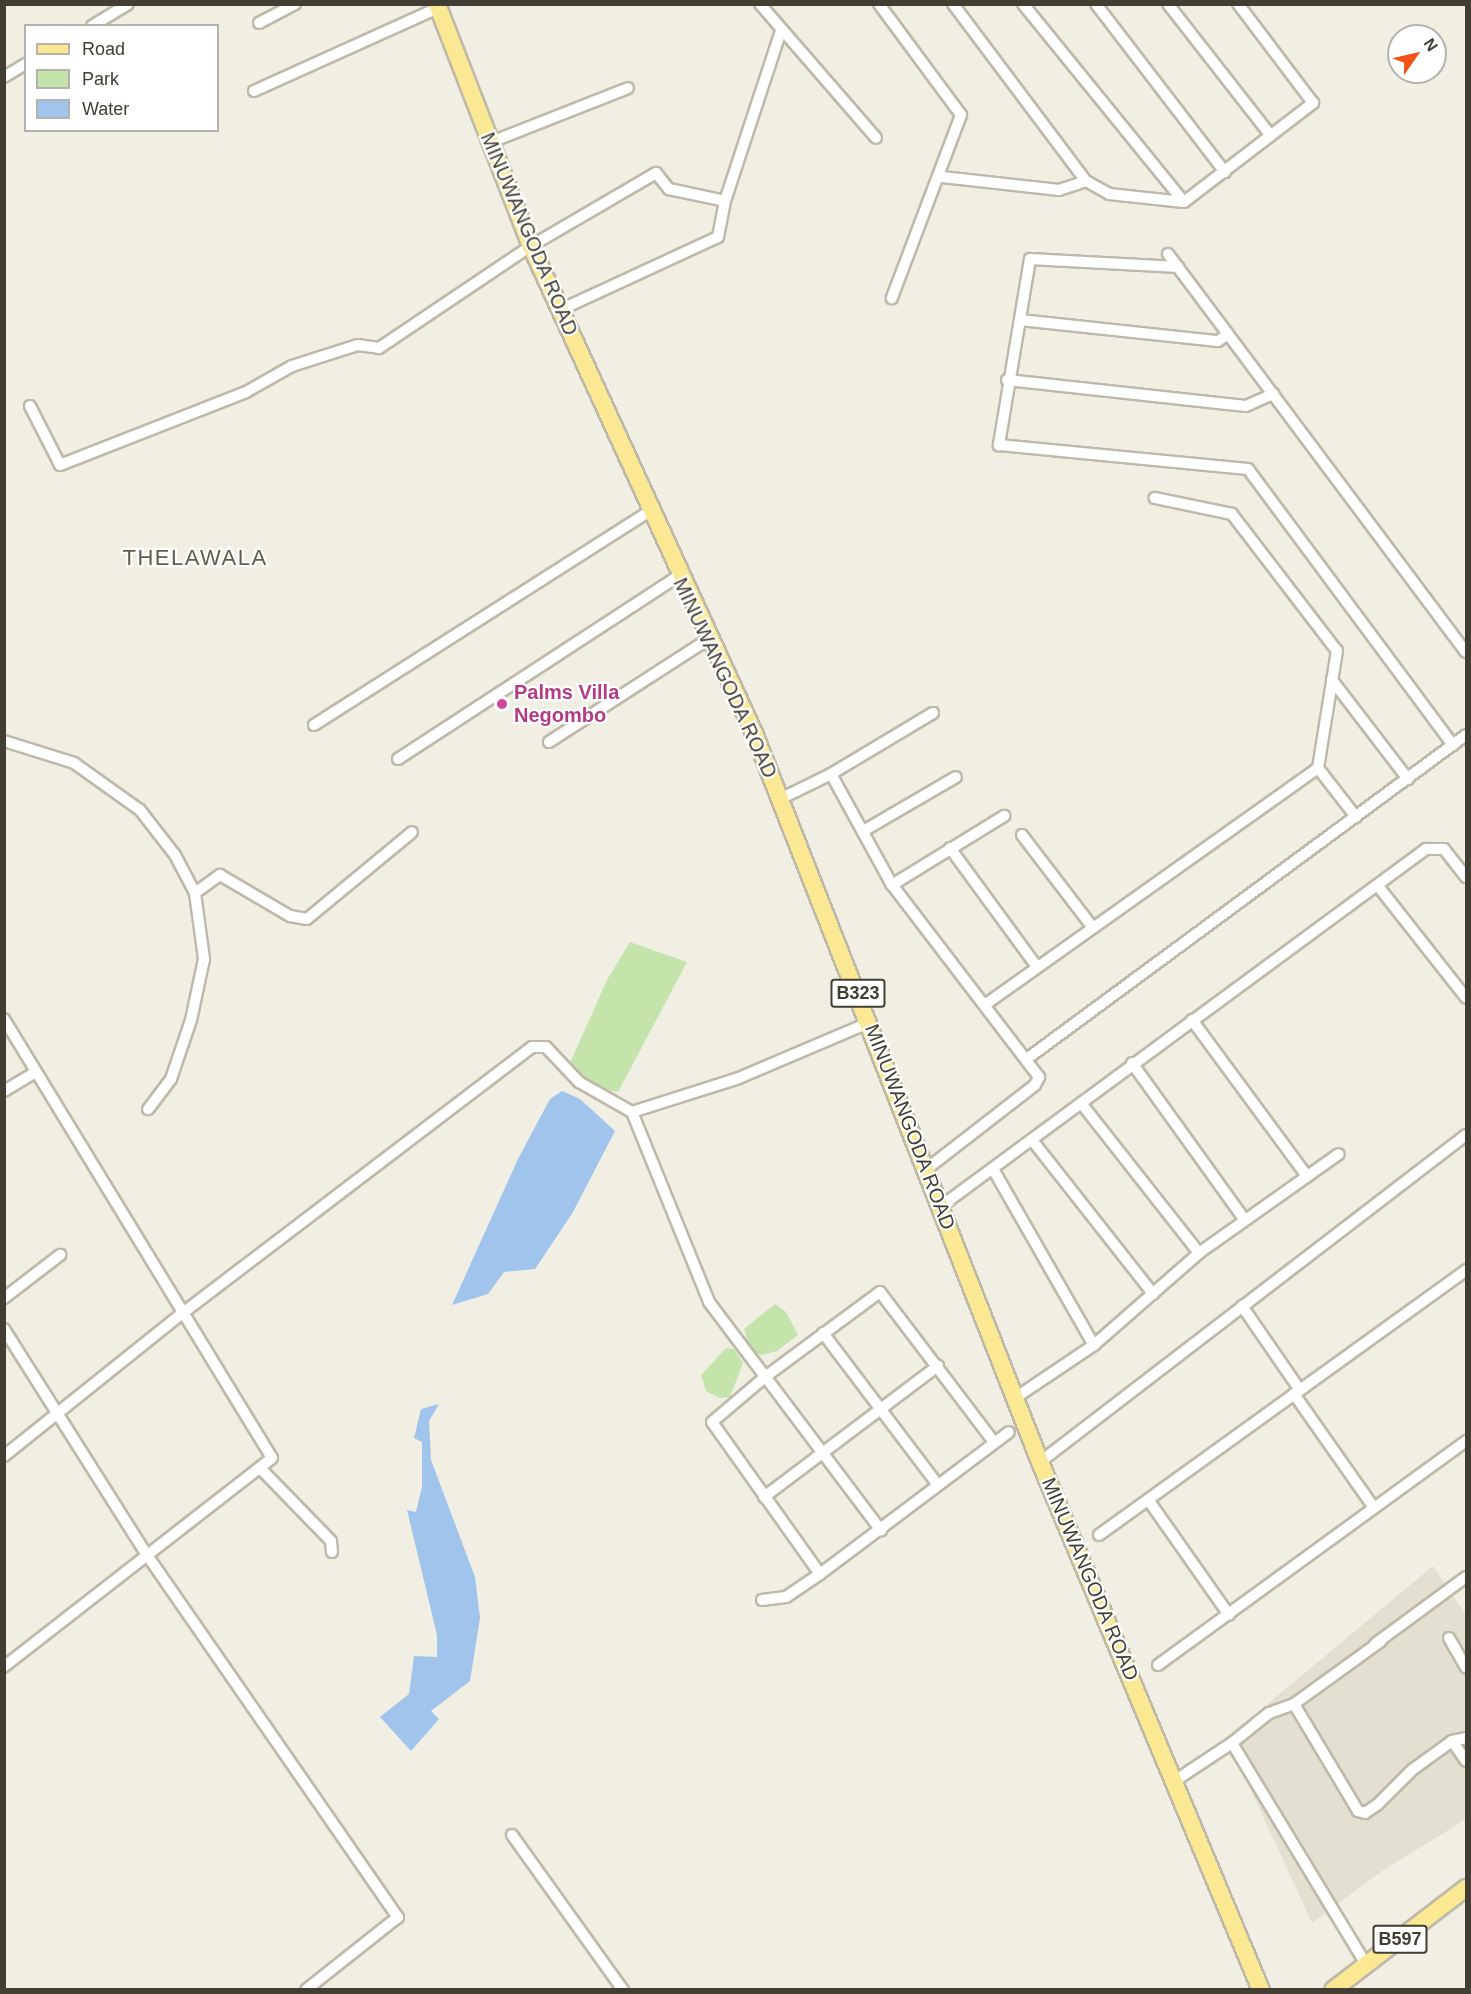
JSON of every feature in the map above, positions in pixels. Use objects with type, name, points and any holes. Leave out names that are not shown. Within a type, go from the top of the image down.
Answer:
[{"type":"main road","name":"MINUWANGODA ROAD","points":[[437,6],[531,246],[780,800],[870,1022],[924,1171],[1040,1462],[1176,1780],[1261,1989]]},
{"type":"main road","name":"B597","points":[[1333,1989],[1467,1888]]},
{"type":"street","points":[[95,24],[128,4]]},
{"type":"street","points":[[259,23],[295,4]]},
{"type":"street","points":[[760,4],[876,138]]},
{"type":"street","points":[[879,4],[961,115],[942,177],[892,298]]},
{"type":"street","points":[[952,4],[1086,181],[1109,194],[1184,202],[1313,103],[1238,4]]},
{"type":"street","points":[[1023,4],[1184,202]]},
{"type":"street","points":[[1096,4],[1225,172]]},
{"type":"street","points":[[1168,4],[1271,136]]},
{"type":"street","points":[[254,91],[437,6]]},
{"type":"street","points":[[560,310],[718,237],[725,201],[781,31]]},
{"type":"street","points":[[4,77],[24,65]]},
{"type":"street","points":[[491,142],[628,88]]},
{"type":"street","points":[[30,406],[60,465],[246,392],[291,366],[358,345],[379,348],[531,246],[656,173],[669,189],[725,201]]},
{"type":"street","points":[[942,177],[1059,190],[1086,181]]},
{"type":"street","points":[[1168,254],[1467,652]]},
{"type":"street","points":[[1178,267],[1030,259],[1007,380],[999,445],[1248,469],[1453,745]]},
{"type":"street","points":[[1020,320],[1218,341],[1228,334]]},
{"type":"street","points":[[1007,380],[1246,406],[1273,394]]},
{"type":"street","points":[[986,1004],[1318,768],[1337,651],[1232,514],[1155,498]]},
{"type":"street","points":[[314,725],[650,511]]},
{"type":"street","points":[[398,759],[679,576]]},
{"type":"street","points":[[549,742],[709,639]]},
{"type":"street","points":[[1332,680],[1408,779]]},
{"type":"street","points":[[780,800],[831,774],[933,713]]},
{"type":"street","points":[[1028,1058],[1467,735]]},
{"type":"street","points":[[4,741],[74,763],[140,810],[175,855],[195,893],[204,959],[191,1020],[171,1079],[148,1109]]},
{"type":"street","points":[[1318,768],[1356,817]]},
{"type":"street","points":[[831,774],[865,830],[892,885],[1028,1058],[1039,1077],[1035,1085],[924,1171]]},
{"type":"street","points":[[865,830],[957,777]]},
{"type":"street","points":[[892,885],[1004,816]]},
{"type":"street","points":[[195,893],[220,875],[290,916],[307,919],[412,832]]},
{"type":"street","points":[[1022,835],[1093,928]]},
{"type":"street","points":[[940,1207],[1132,1063],[1378,885],[1436,846],[1467,877]]},
{"type":"street","points":[[950,848],[1037,967]]},
{"type":"street","points":[[1378,885],[1467,998]]},
{"type":"street","points":[[4,1019],[272,1458],[261,1469],[4,1667]]},
{"type":"street","points":[[1192,1020],[1307,1176]]},
{"type":"street","points":[[632,1112],[739,1078],[870,1022]]},
{"type":"street","points":[[4,1456],[184,1312],[532,1047],[546,1047],[579,1082],[632,1112],[709,1302],[820,1454],[881,1530]]},
{"type":"street","points":[[1132,1063],[1245,1220]]},
{"type":"street","points":[[4,1091],[36,1072]]},
{"type":"street","points":[[1081,1103],[1199,1253]]},
{"type":"street","points":[[1040,1462],[1467,1135]]},
{"type":"street","points":[[1032,1140],[1153,1294]]},
{"type":"street","points":[[1015,1398],[1094,1345],[1199,1253],[1339,1154]]},
{"type":"street","points":[[993,1169],[1094,1345]]},
{"type":"street","points":[[4,1298],[60,1255]]},
{"type":"street","points":[[1099,1535],[1467,1270]]},
{"type":"street","points":[[820,1574],[712,1422],[765,1377],[823,1333],[880,1292],[994,1442]]},
{"type":"street","points":[[1242,1306],[1374,1508]]},
{"type":"street","points":[[4,1329],[147,1555],[398,1917],[306,1989]]},
{"type":"street","points":[[823,1333],[937,1485]]},
{"type":"street","points":[[764,1497],[938,1366]]},
{"type":"street","points":[[762,1600],[786,1597],[820,1574],[1009,1432]]},
{"type":"street","points":[[1158,1665],[1467,1441]]},
{"type":"street","points":[[261,1469],[331,1541],[332,1552]]},
{"type":"street","points":[[1149,1500],[1229,1615]]},
{"type":"street","points":[[1346,1667],[1467,1577]]},
{"type":"street","points":[[1449,1638],[1467,1668]]},
{"type":"street","points":[[1176,1780],[1232,1743],[1269,1713],[1294,1704],[1381,1641]]},
{"type":"street","points":[[1294,1704],[1358,1811],[1365,1813],[1377,1805],[1412,1770],[1452,1741],[1467,1738]]},
{"type":"street","points":[[1452,1741],[1467,1761]]},
{"type":"street","points":[[1232,1743],[1366,1964]]},
{"type":"street","points":[[512,1835],[623,1989]]},
{"type":"shaded area","points":[[1433,1566],[1466,1615],[1466,1819],[1382,1871],[1312,1923],[1227,1738]]},
{"type":"green space","points":[[630,942],[687,962],[618,1092],[588,1085],[570,1063],[608,978]]},
{"type":"green space","points":[[775,1304],[786,1312],[798,1335],[777,1351],[761,1355],[750,1349],[744,1329]]},
{"type":"green space","points":[[726,1348],[734,1349],[743,1363],[730,1397],[719,1398],[706,1391],[701,1375]]},
{"type":"water","points":[[562,1091],[580,1099],[615,1131],[573,1212],[535,1269],[504,1272],[488,1294],[452,1305],[518,1159],[550,1099]]},
{"type":"water","points":[[439,1404],[429,1421],[431,1460],[475,1577],[480,1618],[470,1681],[431,1711],[439,1719],[411,1751],[380,1717],[409,1694],[414,1656],[437,1657],[437,1635],[407,1510],[416,1512],[422,1487],[422,1442],[414,1438],[421,1409]]},
{"type":"place","name":"Palms Villa Negombo","points":[[502,704]]},
{"type":"district","name":"THELAWALA","points":[[195,558]]}]
